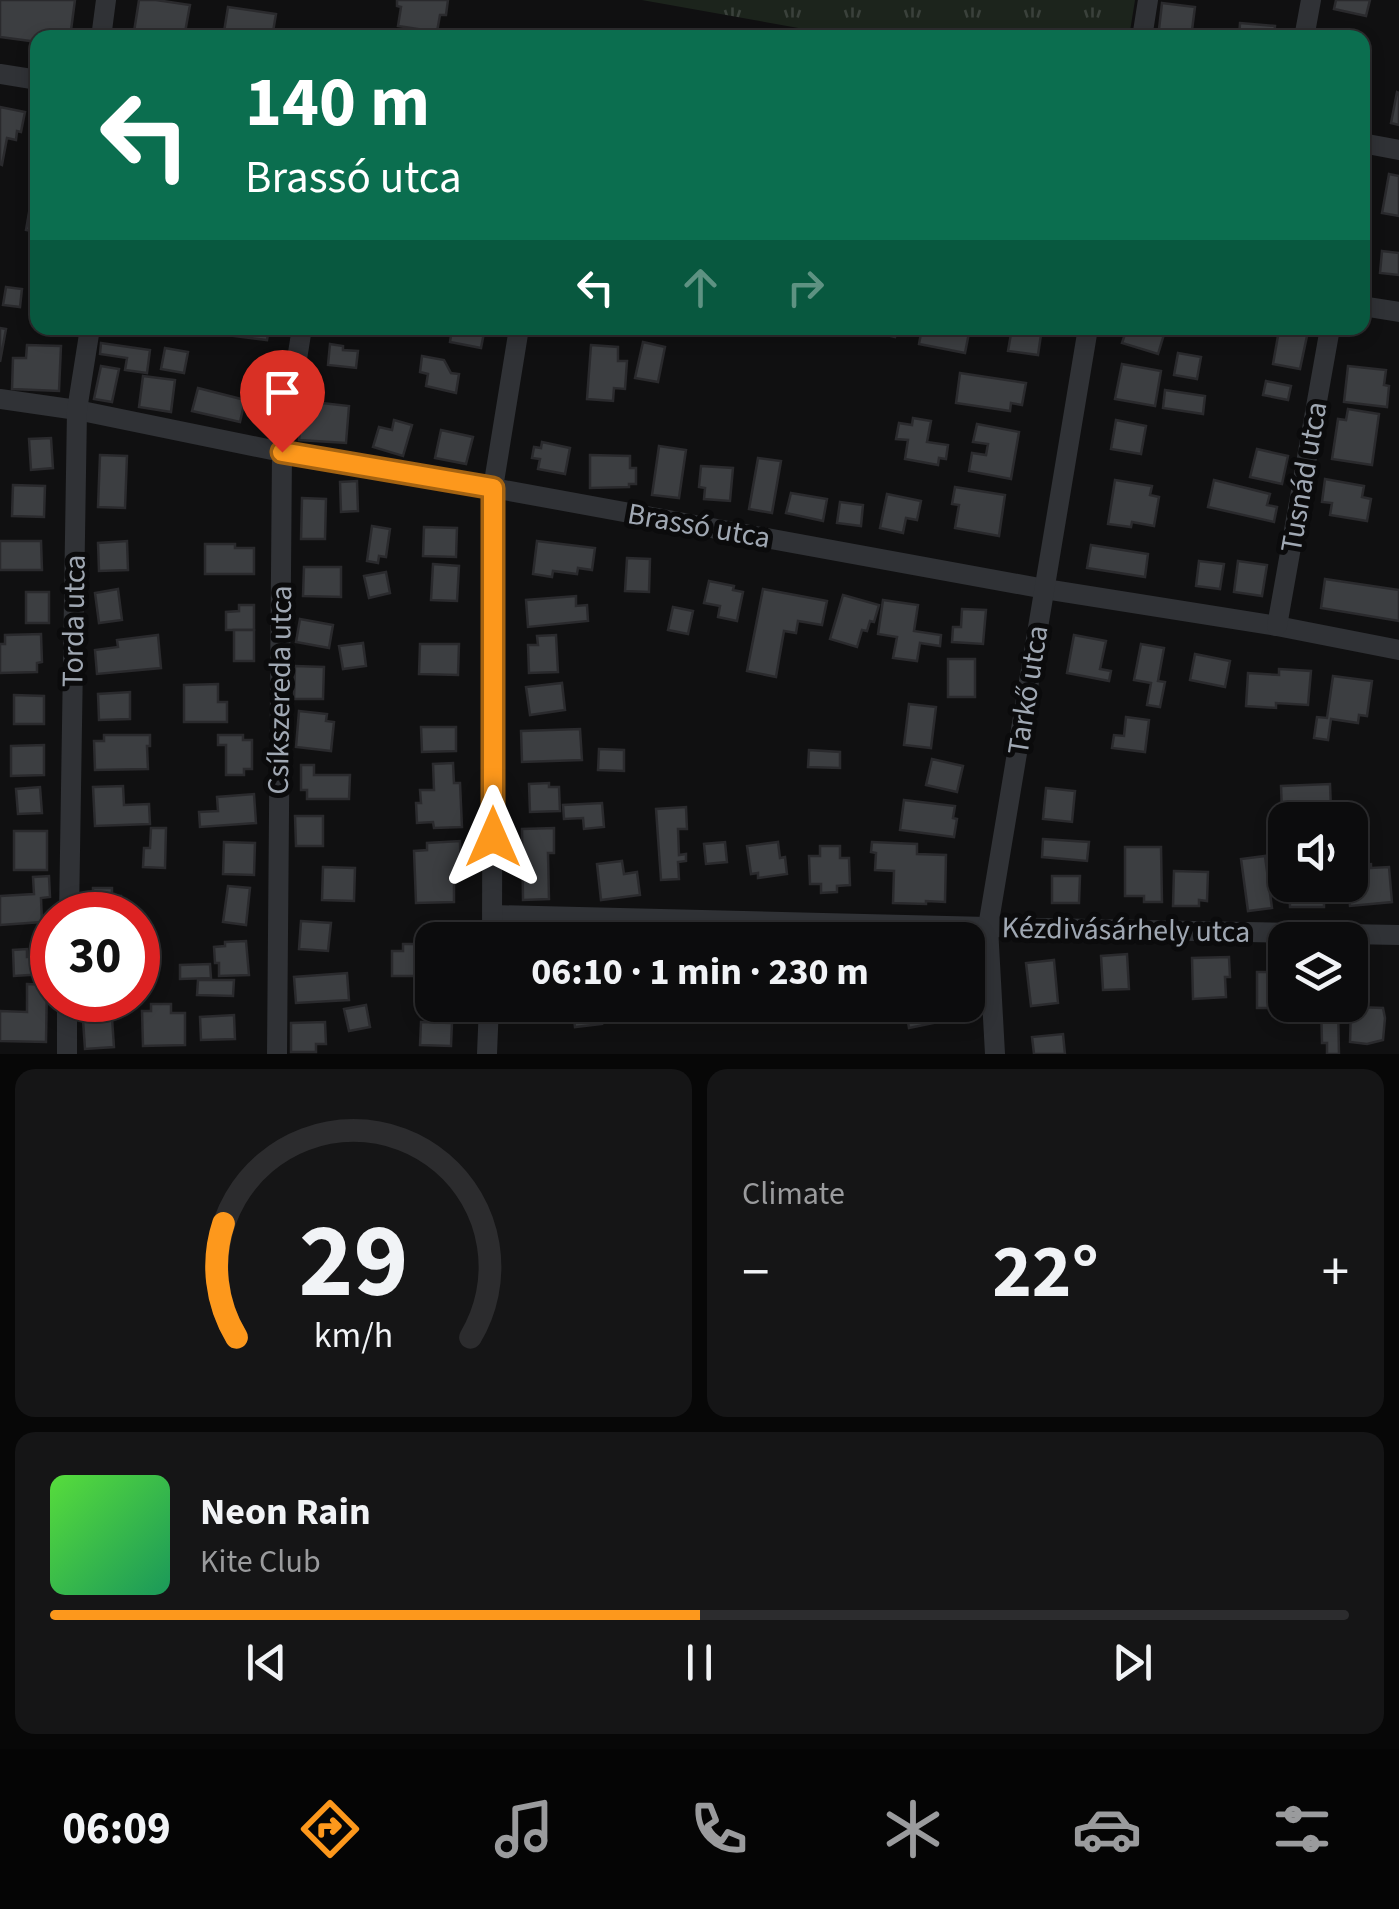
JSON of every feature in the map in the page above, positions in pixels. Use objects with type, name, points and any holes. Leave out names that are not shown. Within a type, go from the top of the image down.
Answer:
[{"type":"street","points":[[102,30],[106,0]]},
{"type":"street","points":[[1143,30],[1148,0]]},
{"type":"street","points":[[1305,30],[1310,0]]},
{"type":"street","points":[[0,74],[30,79]]},
{"type":"street","points":[[1370,145],[1399,150]]},
{"type":"street","points":[[1370,307],[1399,312]]},
{"type":"street","name":"Torda utca","points":[[69,892],[77,410],[89,335]]},
{"type":"street","name":"Csíkszereda utca","points":[[277,1054],[282,452],[301,335]]},
{"type":"street","points":[[493,922],[493,488],[518,335]]},
{"type":"street","name":"Tarkő utca","points":[[994,1054],[988,928],[1087,335]]},
{"type":"street","name":"Tusnád utca","points":[[1277,626],[1329,335]]},
{"type":"street","name":"Brassó utca","points":[[0,399],[1399,650]]},
{"type":"street","name":"Kézdivásárhely utca","points":[[493,914],[988,928],[1399,934]]},
{"type":"street","points":[[66,1054],[67,1022]]},
{"type":"street","points":[[487,1054],[488,1022]]},
{"type":"green space","points":[[642,0],[1135,0],[1130,30],[810,30]]},
{"type":"building","points":[[0,0],[75,0],[71,30],[30,30],[30,41],[0,37]]},
{"type":"building","points":[[139,0],[190,5],[185,30],[134,30]]},
{"type":"building","points":[[397,0],[448,0],[446,15],[440,15],[437,30],[398,26],[401,7]]},
{"type":"building","points":[[1336,0],[1370,0],[1366,16],[1334,9]]},
{"type":"building","points":[[1162,3],[1195,7],[1192,30],[1159,30]]},
{"type":"building","points":[[228,7],[276,14],[273,30],[224,30]]},
{"type":"building","points":[[1240,23],[1275,26],[1275,30],[1240,30]]},
{"type":"building","points":[[1399,93],[1399,125],[1391,123]]},
{"type":"building","points":[[0,107],[25,112],[16,140],[7,138],[2,165],[0,164]]},
{"type":"building","points":[[1389,174],[1399,176],[1399,216],[1382,213]]},
{"type":"building","points":[[1382,251],[1399,253],[1399,275],[1380,273]]},
{"type":"building","points":[[6,287],[22,289],[20,307],[3,305]]},
{"type":"building","points":[[0,328],[6,329],[0,362]]},
{"type":"building","points":[[226,335],[268,335],[267,340]]},
{"type":"building","points":[[451,335],[484,335],[481,348],[450,342]]},
{"type":"building","points":[[921,335],[969,335],[965,353],[919,344]]},
{"type":"building","points":[[1011,335],[1041,335],[1038,355],[1008,351]]},
{"type":"building","points":[[1125,335],[1164,335],[1158,354],[1122,343]]},
{"type":"building","points":[[1278,335],[1307,336],[1300,369],[1273,364]]},
{"type":"building","points":[[643,342],[665,347],[658,382],[635,378]]},
{"type":"building","points":[[101,343],[150,350],[147,373],[125,370],[127,358],[100,354]]},
{"type":"building","points":[[330,344],[358,351],[356,368],[328,365]]},
{"type":"building","points":[[27,345],[61,346],[59,391],[12,389],[13,358],[26,358]]},
{"type":"building","points":[[591,345],[618,347],[618,361],[627,361],[625,389],[614,388],[613,401],[587,399]]},
{"type":"building","points":[[165,348],[188,352],[184,373],[161,369]]},
{"type":"building","points":[[1178,353],[1201,357],[1197,379],[1174,375]]},
{"type":"building","points":[[422,356],[444,360],[451,373],[459,374],[456,393],[426,386],[428,374],[420,372]]},
{"type":"building","points":[[1122,364],[1161,371],[1155,406],[1115,399]]},
{"type":"building","points":[[101,366],[119,369],[112,402],[94,399]]},
{"type":"building","points":[[1348,366],[1386,370],[1387,407],[1344,402]]},
{"type":"building","points":[[960,373],[1026,383],[1022,405],[1011,403],[1010,411],[956,403]]},
{"type":"building","points":[[143,376],[175,380],[171,412],[139,407]]},
{"type":"building","points":[[1266,381],[1291,386],[1288,400],[1263,395]]},
{"type":"building","points":[[198,388],[245,400],[240,422],[192,411]]},
{"type":"building","points":[[1165,390],[1205,396],[1203,414],[1163,408]]},
{"type":"building","points":[[313,402],[349,406],[346,443],[299,440],[302,410],[313,411]]},
{"type":"building","points":[[1348,409],[1379,414],[1372,465],[1332,459],[1338,419],[1346,420]]},
{"type":"building","points":[[913,418],[931,421],[927,442],[948,445],[946,459],[939,458],[938,465],[905,459],[908,440],[896,439],[899,423],[912,425]]},
{"type":"building","points":[[394,420],[412,425],[403,456],[373,447],[379,427],[392,430]]},
{"type":"building","points":[[1116,420],[1146,426],[1141,454],[1111,449]]},
{"type":"building","points":[[977,424],[1019,432],[1011,479],[969,471],[972,453],[986,455],[988,444],[973,442]]},
{"type":"building","points":[[441,430],[473,437],[466,464],[435,458]]},
{"type":"building","points":[[51,438],[53,468],[31,470],[29,439]]},
{"type":"building","points":[[542,442],[570,448],[565,474],[538,469],[540,459],[532,458],[534,447],[541,448]]},
{"type":"building","points":[[659,446],[686,450],[679,498],[652,495]]},
{"type":"building","points":[[1257,449],[1288,456],[1282,484],[1250,477]]},
{"type":"building","points":[[100,455],[127,456],[125,508],[98,507]]},
{"type":"building","points":[[590,455],[630,456],[630,468],[636,468],[636,484],[590,488]]},
{"type":"building","points":[[758,458],[781,461],[772,513],[749,509]]},
{"type":"building","points":[[701,466],[733,468],[730,501],[704,499],[705,488],[699,487]]},
{"type":"building","points":[[1325,479],[1364,486],[1362,497],[1371,499],[1367,521],[1330,515],[1332,503],[1322,502]]},
{"type":"building","points":[[1115,480],[1152,486],[1150,495],[1159,497],[1154,526],[1132,522],[1131,527],[1108,524]]},
{"type":"building","points":[[1214,480],[1270,494],[1267,505],[1277,507],[1274,522],[1208,507]]},
{"type":"building","points":[[357,481],[358,511],[341,512],[340,482]]},
{"type":"building","points":[[13,485],[45,486],[44,517],[12,516]]},
{"type":"building","points":[[955,487],[1005,495],[999,536],[955,528],[959,505],[952,504]]},
{"type":"building","points":[[791,493],[827,499],[823,521],[786,513]]},
{"type":"building","points":[[887,494],[921,501],[917,520],[906,518],[903,533],[880,528]]},
{"type":"building","points":[[302,498],[326,499],[325,539],[301,539]]},
{"type":"building","points":[[840,502],[863,505],[861,526],[837,523]]},
{"type":"building","points":[[372,526],[390,529],[386,557],[379,556],[378,563],[367,561]]},
{"type":"building","points":[[424,527],[457,528],[456,557],[423,556]]},
{"type":"building","points":[[0,541],[41,541],[42,570],[0,570]]},
{"type":"building","points":[[127,541],[128,570],[99,571],[98,543]]},
{"type":"building","points":[[537,541],[595,548],[592,570],[578,568],[577,574],[553,571],[552,577],[533,574]]},
{"type":"building","points":[[205,544],[254,548],[254,574],[205,574]]},
{"type":"building","points":[[1091,545],[1148,554],[1145,577],[1087,568]]},
{"type":"building","points":[[627,558],[650,559],[649,592],[625,591]]},
{"type":"building","points":[[1199,561],[1224,564],[1220,589],[1196,586]]},
{"type":"building","points":[[1238,561],[1267,565],[1262,596],[1234,592]]},
{"type":"building","points":[[433,564],[459,566],[457,601],[431,600]]},
{"type":"building","points":[[304,567],[341,567],[341,597],[303,596]]},
{"type":"building","points":[[386,572],[390,593],[369,598],[364,576]]},
{"type":"building","points":[[1325,579],[1399,590],[1399,621],[1321,608]]},
{"type":"building","points":[[709,581],[743,592],[737,621],[718,617],[720,606],[704,603]]},
{"type":"building","points":[[118,589],[122,620],[99,623],[95,593]]},
{"type":"building","points":[[763,589],[827,601],[822,625],[798,621],[796,633],[784,631],[776,677],[747,671]]},
{"type":"building","points":[[26,592],[49,592],[49,623],[26,623]]},
{"type":"building","points":[[843,595],[879,605],[874,622],[870,621],[867,631],[862,630],[857,647],[830,639]]},
{"type":"building","points":[[576,596],[576,606],[587,605],[588,621],[528,627],[526,600]]},
{"type":"building","points":[[883,600],[918,605],[914,631],[941,635],[940,646],[920,643],[917,661],[893,658],[897,637],[878,634]]},
{"type":"building","points":[[239,605],[254,605],[254,630],[226,630],[226,612],[239,611]]},
{"type":"building","points":[[673,607],[693,611],[688,634],[668,630]]},
{"type":"building","points":[[962,609],[986,610],[983,644],[952,642],[953,627],[961,627]]},
{"type":"building","points":[[300,619],[333,625],[329,648],[296,642]]},
{"type":"building","points":[[234,630],[254,630],[254,661],[234,661]]},
{"type":"building","points":[[41,634],[42,662],[37,663],[37,672],[0,673],[0,644],[5,644],[5,635]]},
{"type":"building","points":[[158,635],[161,668],[97,674],[95,650],[118,647],[117,640]]},
{"type":"building","points":[[556,635],[558,672],[529,673],[528,645],[538,645],[537,636]]},
{"type":"building","points":[[1074,635],[1106,641],[1100,669],[1111,671],[1109,681],[1067,673]]},
{"type":"building","points":[[363,643],[366,666],[343,669],[339,646]]},
{"type":"building","points":[[420,644],[459,644],[458,675],[419,674]]},
{"type":"building","points":[[1141,644],[1164,648],[1158,681],[1165,682],[1160,707],[1147,705],[1151,683],[1134,680]]},
{"type":"building","points":[[1195,654],[1230,661],[1225,687],[1190,680]]},
{"type":"building","points":[[948,659],[975,659],[975,697],[948,697]]},
{"type":"building","points":[[295,666],[324,667],[323,699],[294,699]]},
{"type":"building","points":[[1279,669],[1311,671],[1308,705],[1246,706],[1248,673],[1279,675]]},
{"type":"building","points":[[1333,676],[1372,681],[1367,716],[1359,715],[1358,723],[1331,719],[1328,740],[1314,738],[1317,717],[1327,718]]},
{"type":"building","points":[[562,683],[565,710],[530,715],[526,687]]},
{"type":"building","points":[[218,684],[218,702],[227,702],[227,722],[184,722],[184,685]]},
{"type":"building","points":[[130,692],[130,719],[99,720],[98,694]]},
{"type":"building","points":[[14,695],[44,696],[44,724],[14,724]]},
{"type":"building","points":[[909,704],[936,707],[931,748],[904,745]]},
{"type":"building","points":[[299,711],[327,714],[326,721],[334,722],[331,751],[296,747]]},
{"type":"building","points":[[1126,717],[1149,720],[1145,752],[1112,748],[1114,735],[1124,736]]},
{"type":"building","points":[[421,727],[456,727],[456,751],[422,752]]},
{"type":"building","points":[[580,729],[582,760],[522,762],[521,731]]},
{"type":"building","points":[[104,735],[150,735],[148,769],[95,770],[94,741],[104,741]]},
{"type":"building","points":[[218,735],[243,735],[243,740],[252,740],[252,769],[244,769],[244,775],[226,775],[226,745],[218,745]]},
{"type":"building","points":[[44,745],[44,775],[11,776],[11,746]]},
{"type":"building","points":[[599,749],[624,750],[624,771],[598,770]]},
{"type":"building","points":[[809,750],[840,752],[840,768],[808,767]]},
{"type":"building","points":[[932,759],[963,766],[957,792],[926,785]]},
{"type":"building","points":[[453,763],[454,783],[460,783],[462,827],[434,828],[433,822],[417,823],[420,790],[434,790],[433,764]]},
{"type":"building","points":[[301,765],[314,765],[314,775],[350,775],[349,799],[307,799],[307,790],[301,790]]},
{"type":"building","points":[[549,783],[549,787],[559,787],[560,811],[530,812],[529,784]]},
{"type":"building","points":[[1330,784],[1331,802],[1282,802],[1281,786]]},
{"type":"building","points":[[123,786],[124,805],[149,804],[150,824],[95,826],[93,787]]},
{"type":"building","points":[[40,787],[42,813],[18,814],[16,789]]},
{"type":"building","points":[[1046,788],[1075,791],[1072,822],[1043,819]]},
{"type":"building","points":[[254,794],[256,823],[200,827],[199,812],[218,811],[217,797]]},
{"type":"building","points":[[904,800],[955,806],[954,837],[900,830]]},
{"type":"building","points":[[602,803],[604,827],[584,829],[583,818],[564,819],[563,805]]},
{"type":"building","points":[[686,807],[687,829],[678,829],[679,855],[686,854],[686,861],[678,862],[679,879],[661,880],[656,809]]},
{"type":"building","points":[[295,816],[323,816],[323,846],[296,846]]},
{"type":"building","points":[[151,828],[166,828],[165,868],[143,867],[144,848],[150,848]]},
{"type":"building","points":[[554,828],[554,853],[548,853],[549,899],[523,900],[522,829]]},
{"type":"building","points":[[14,831],[47,831],[47,870],[14,870]]},
{"type":"building","points":[[1043,839],[1089,842],[1087,861],[1042,857]]},
{"type":"building","points":[[460,841],[461,877],[454,878],[454,902],[416,903],[414,851],[427,850],[427,843]]},
{"type":"building","points":[[224,842],[255,843],[254,875],[223,874]]},
{"type":"building","points":[[725,842],[727,862],[706,864],[704,844]]},
{"type":"building","points":[[778,842],[787,874],[758,878],[758,873],[751,874],[747,846]]},
{"type":"building","points":[[872,842],[917,844],[917,854],[946,855],[945,902],[893,903],[894,871],[875,870]]},
{"type":"building","points":[[820,846],[840,846],[840,858],[849,858],[850,885],[837,886],[837,892],[821,893],[821,884],[810,884],[809,856],[820,856]]},
{"type":"building","points":[[1125,847],[1161,847],[1162,902],[1144,902],[1144,896],[1125,896]]},
{"type":"building","points":[[1265,856],[1268,902],[1272,908],[1248,911],[1241,859]]},
{"type":"building","points":[[622,861],[624,874],[637,872],[640,895],[601,900],[597,864]]},
{"type":"building","points":[[1368,864],[1371,868],[1389,867],[1392,902],[1350,906],[1350,902],[1368,902]]},
{"type":"building","points":[[323,867],[355,868],[354,901],[322,900]]},
{"type":"building","points":[[1174,871],[1208,872],[1207,901],[1199,900],[1199,906],[1173,906]]},
{"type":"building","points":[[49,876],[50,892],[34,892],[33,877]]},
{"type":"building","points":[[1052,876],[1080,876],[1079,903],[1052,903]]},
{"type":"building","points":[[228,886],[250,888],[246,925],[223,922]]},
{"type":"building","points":[[93,888],[112,888],[112,892],[93,892]]},
{"type":"building","points":[[30,894],[30,923],[0,925],[0,896]]},
{"type":"building","points":[[1290,902],[1324,902],[1324,907],[1290,907]]},
{"type":"building","points":[[301,921],[331,923],[328,951],[299,949]]},
{"type":"building","points":[[246,941],[249,975],[219,976],[214,947]]},
{"type":"building","points":[[403,944],[415,944],[415,976],[392,976],[392,951],[403,951]]},
{"type":"building","points":[[27,949],[30,975],[14,976],[13,950]]},
{"type":"building","points":[[1127,954],[1129,989],[1103,990],[1101,956]]},
{"type":"building","points":[[1229,957],[1226,997],[1193,999],[1192,958]]},
{"type":"building","points":[[1054,960],[1058,1003],[1031,1006],[1026,963]]},
{"type":"building","points":[[210,964],[211,978],[180,979],[180,965]]},
{"type":"building","points":[[1257,972],[1268,972],[1268,1008],[1257,1008]]},
{"type":"building","points":[[347,973],[349,1000],[296,1003],[294,977]]},
{"type":"building","points":[[198,980],[234,980],[233,996],[197,995]]},
{"type":"building","points":[[30,984],[30,1022],[46,1022],[46,1042],[0,1041],[0,1011],[27,1012]]},
{"type":"building","points":[[160,1004],[171,1004],[171,1013],[185,1013],[185,1045],[143,1046],[142,1022],[160,1022]]},
{"type":"building","points":[[366,1005],[370,1027],[349,1031],[344,1009]]},
{"type":"building","points":[[1368,1007],[1383,1008],[1383,1040],[1367,1044],[1350,1042],[1351,1022],[1368,1022]]},
{"type":"building","points":[[234,1015],[235,1039],[201,1040],[200,1017]]},
{"type":"building","points":[[83,1022],[112,1022],[114,1047],[85,1049]]},
{"type":"building","points":[[325,1022],[326,1044],[316,1044],[316,1052],[291,1052],[291,1023]]},
{"type":"building","points":[[421,1022],[452,1023],[451,1046],[420,1045]]},
{"type":"building","points":[[574,1022],[602,1022],[602,1024],[575,1027]]},
{"type":"building","points":[[908,1022],[938,1022],[909,1028]]},
{"type":"building","points":[[1321,1022],[1338,1022],[1339,1054],[1327,1054],[1327,1043],[1322,1043]]},
{"type":"building","points":[[1063,1034],[1065,1054],[1034,1054],[1032,1037]]},
{"type":"route","points":[[282,452],[493,488],[493,837]]}]
